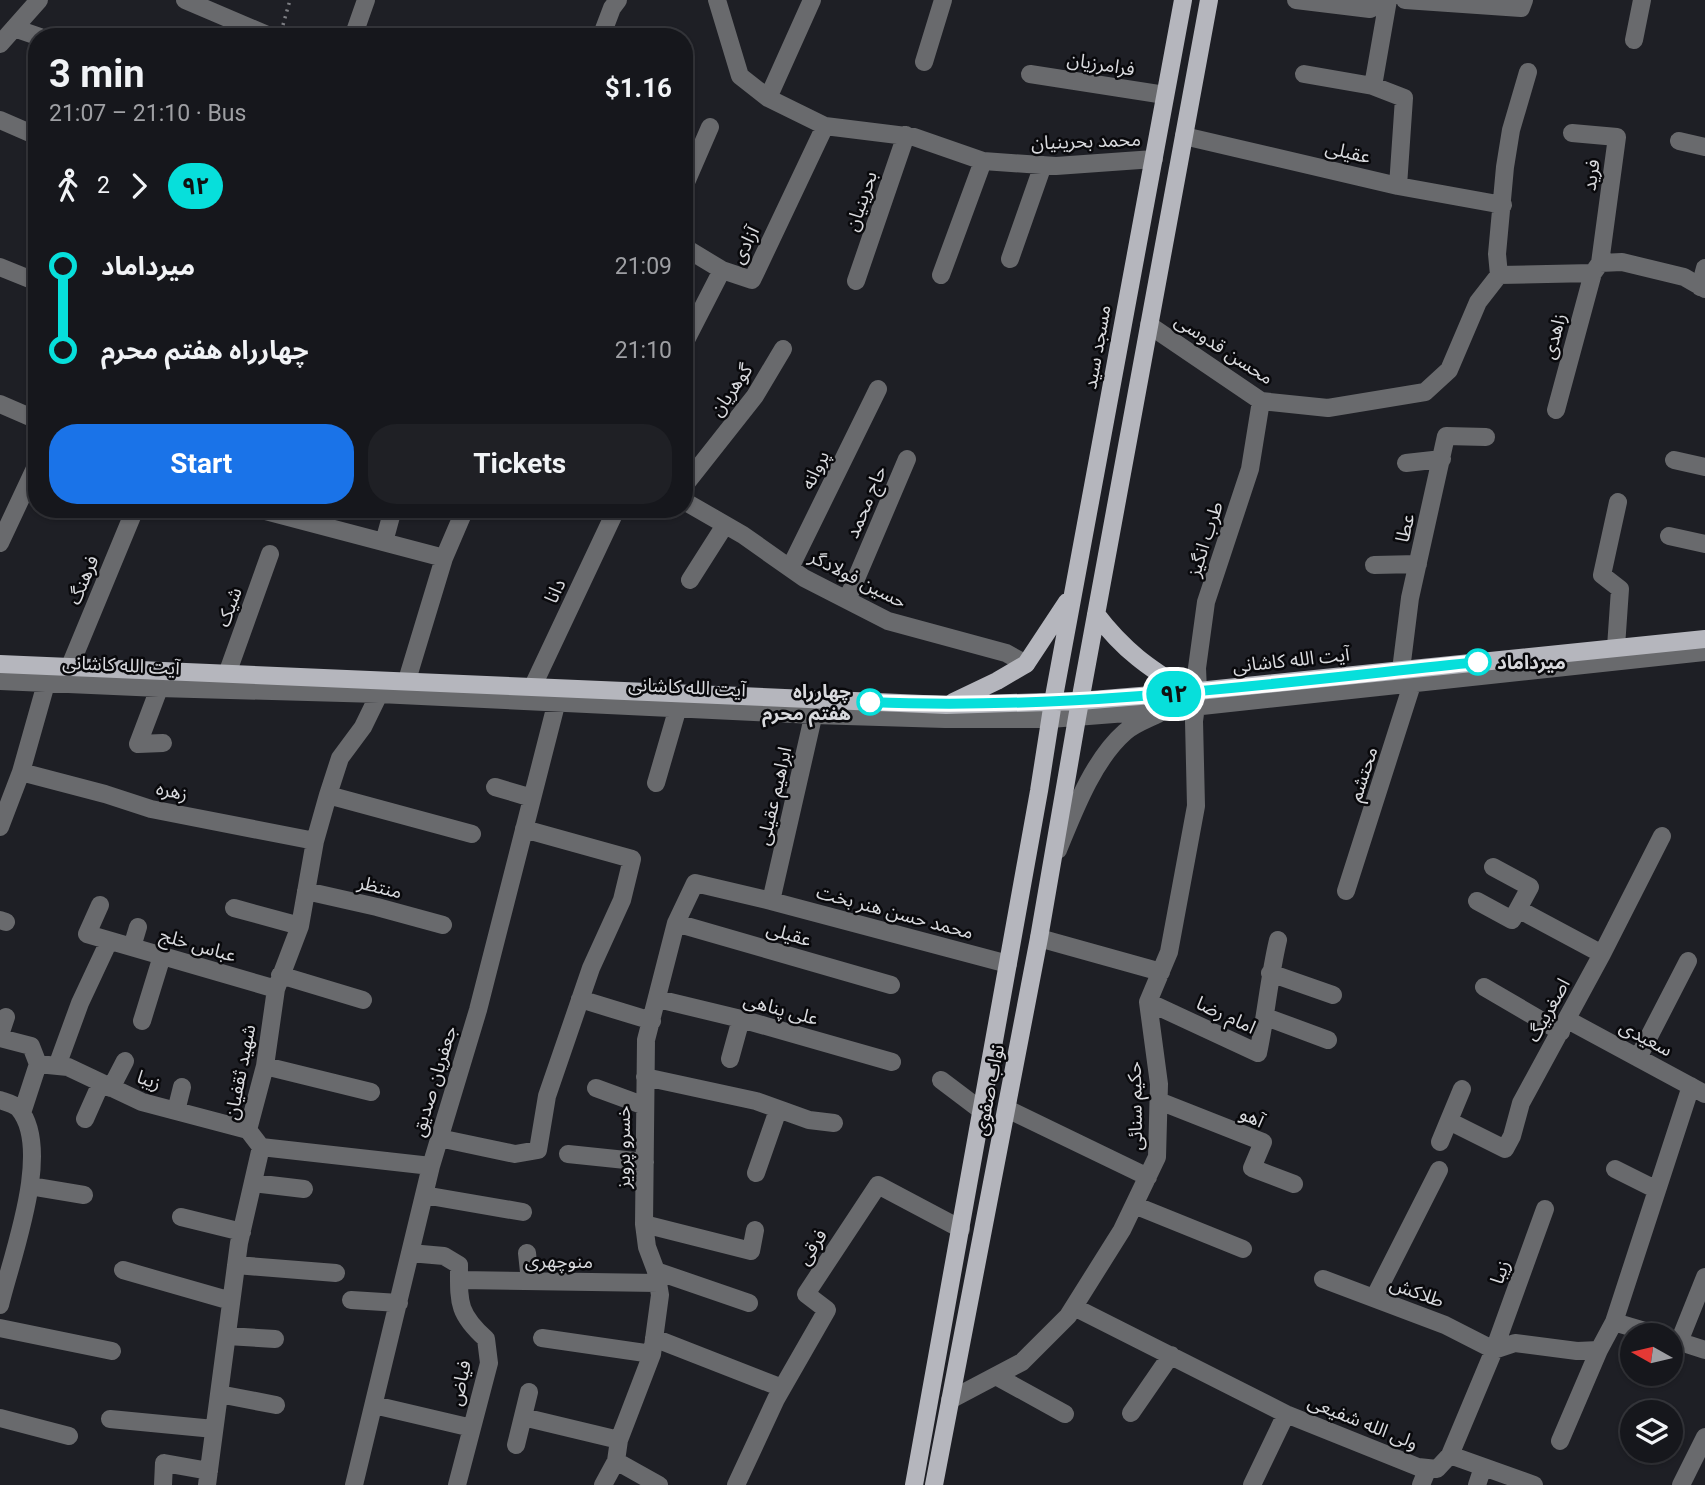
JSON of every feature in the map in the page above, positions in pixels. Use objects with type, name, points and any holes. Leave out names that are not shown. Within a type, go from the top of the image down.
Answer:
[{"type":"main road","name":"مسجد سید","points":[[1052,710],[1183,0]]},
{"type":"main road","points":[[1078,710],[1209,0]]},
{"type":"main road","points":[[946,705],[1026,664],[1074,590]]},
{"type":"main road","points":[[1096,614],[1115,639],[1146,666],[1194,697]]},
{"type":"main road","name":"آیت الله کاشانی","points":[[0,664],[49,674],[70,667],[162,680],[227,674],[383,687],[407,680],[532,688],[558,696],[815,708],[946,705],[1078,710],[1705,639]]},
{"type":"main road","name":"نواب صفوی","points":[[914,1485],[1052,710]]},
{"type":"main road","name":"نواب صفوی","points":[[934,1485],[1040,938],[1078,710]]},
{"type":"street","points":[[0,44],[39,0]]},
{"type":"street","points":[[185,0],[251,28]]},
{"type":"street","points":[[356,28],[366,0]]},
{"type":"street","points":[[604,28],[618,0]]},
{"type":"street","points":[[771,91],[812,0]]},
{"type":"street","points":[[924,62],[943,0]]},
{"type":"street","points":[[1296,0],[1370,9],[1387,0]]},
{"type":"street","points":[[1373,86],[1387,0]]},
{"type":"street","points":[[1405,0],[1522,4]]},
{"type":"street","points":[[1634,40],[1642,0]]},
{"type":"street","name":"محمد بحرینیان","points":[[718,2],[740,76],[771,91],[825,127],[906,135],[983,161],[1052,166],[1154,159]]},
{"type":"street","points":[[14,28],[28,33]]},
{"type":"street","points":[[1528,72],[1511,130],[1497,254],[1499,275],[1597,268],[1622,262],[1684,277],[1702,288],[1705,268]]},
{"type":"street","name":"فرامرزیان","points":[[1030,74],[1165,95]]},
{"type":"street","points":[[1304,74],[1373,86],[1404,98],[1398,186]]},
{"type":"street","points":[[0,120],[28,132]]},
{"type":"street","points":[[693,166],[710,127]]},
{"type":"street","name":"آزادی","points":[[693,326],[722,270],[752,280],[825,127]]},
{"type":"street","name":"فرید","points":[[1572,133],[1618,137],[1597,268]]},
{"type":"street","name":"بحرینیان","points":[[856,281],[906,135]]},
{"type":"street","name":"عقیلی","points":[[1184,136],[1398,186],[1503,205]]},
{"type":"street","points":[[1679,141],[1705,147]]},
{"type":"street","points":[[941,275],[983,161]]},
{"type":"street","points":[[1010,259],[1052,166]]},
{"type":"street","points":[[693,252],[722,270]]},
{"type":"street","points":[[0,267],[28,278]]},
{"type":"street","name":"زاهدی","points":[[1556,410],[1597,268]]},
{"type":"street","name":"محسن قدوسی","points":[[1149,325],[1261,401],[1328,408],[1425,392],[1449,370],[1478,302],[1499,275]]},
{"type":"street","name":"گوهریان","points":[[693,475],[755,396],[783,349]]},
{"type":"street","name":"پروانه","points":[[790,568],[878,389]]},
{"type":"street","name":"طرب انگیز","points":[[1194,697],[1206,602],[1250,469],[1261,401]]},
{"type":"street","points":[[0,404],[28,416]]},
{"type":"street","name":"عطا","points":[[1410,674],[1410,598],[1446,436],[1486,438]]},
{"type":"street","points":[[1406,463],[1442,459]]},
{"type":"street","name":"حاج محمد","points":[[847,600],[907,460]]},
{"type":"street","points":[[1674,460],[1705,467]]},
{"type":"street","points":[[0,544],[28,483]]},
{"type":"street","points":[[1616,648],[1620,589],[1602,575],[1618,502]]},
{"type":"street","name":"حسین فولادگر","points":[[693,506],[790,568],[888,621],[1006,653],[1026,664]]},
{"type":"street","name":"فرهنگ","points":[[70,667],[131,518]]},
{"type":"street","points":[[294,518],[444,558]]},
{"type":"street","points":[[384,542],[391,518]]},
{"type":"street","points":[[407,680],[444,558],[461,518]]},
{"type":"street","name":"دانا","points":[[532,688],[612,518]]},
{"type":"street","points":[[690,580],[725,525]]},
{"type":"street","points":[[1668,536],[1705,544]]},
{"type":"street","name":"شیک","points":[[227,674],[270,554]]},
{"type":"street","points":[[1374,565],[1418,564]]},
{"type":"street","name":"آیت الله کاشانی","points":[[1410,674],[1705,652]]},
{"type":"street","points":[[0,827],[21,772],[49,674]]},
{"type":"street","name":"آیت الله کاشانی","points":[[0,681],[49,674],[558,696]]},
{"type":"street","name":"محتشم","points":[[1346,891],[1410,674]]},
{"type":"street","points":[[162,680],[138,744],[163,743]]},
{"type":"street","name":"شهید ثقفیان","points":[[261,1147],[248,1130],[265,1066],[278,982],[300,926],[315,841],[340,758],[363,727],[383,687]]},
{"type":"street","name":"جعفریان صدیق","points":[[354,1485],[431,1166],[478,1010],[558,696]]},
{"type":"street","points":[[1148,1002],[1172,939],[1196,806],[1194,697]]},
{"type":"street","name":"آیت الله کاشانی","points":[[1078,710],[1165,710],[1194,697]]},
{"type":"street","points":[[656,783],[680,701]]},
{"type":"street","name":"آیت الله کاشانی","points":[[815,708],[944,719],[1052,710]]},
{"type":"street","name":"ابراهیم عقیلی","points":[[771,901],[815,708]]},
{"type":"street","points":[[1052,867],[1078,801],[1107,753],[1126,732],[1165,710]]},
{"type":"street","name":"زهره","points":[[21,772],[151,809],[315,841]]},
{"type":"street","points":[[495,787],[532,798]]},
{"type":"street","points":[[328,795],[472,834]]},
{"type":"street","points":[[439,1138],[515,1153],[538,1150],[547,1096],[591,968],[622,900],[632,859],[524,829]]},
{"type":"street","name":"اصغربیگ","points":[[1449,1121],[1506,1149],[1521,1103],[1662,836]]},
{"type":"street","points":[[1477,901],[1512,920],[1530,887],[1493,867]]},
{"type":"street","name":"خسرو پرویز","points":[[603,1485],[616,1461],[619,1440],[653,1346],[660,1295],[647,1247],[644,1224],[646,1041],[676,923],[695,883],[771,901]]},
{"type":"street","name":"منتظر","points":[[306,891],[375,915],[443,925]]},
{"type":"street","name":"محمد حسن هنر بخت","points":[[771,901],[1008,964]]},
{"type":"street","points":[[57,1066],[80,1003],[109,941],[87,934],[100,905]]},
{"type":"street","points":[[234,908],[300,926]]},
{"type":"street","points":[[1518,909],[1602,954]]},
{"type":"street","name":"عقیلی","points":[[676,923],[891,985]]},
{"type":"street","points":[[132,947],[138,927]]},
{"type":"street","points":[[1040,938],[1161,972]]},
{"type":"street","name":"امام رضا","points":[[1148,1002],[1258,1054],[1266,1017],[1270,973],[1278,940]]},
{"type":"street","name":"عباس خلج","points":[[109,941],[162,956],[363,1000]]},
{"type":"street","points":[[142,1021],[162,956]]},
{"type":"street","points":[[1638,1058],[1688,961]]},
{"type":"street","points":[[1270,973],[1333,995]]},
{"type":"street","name":"سعیدی","points":[[1484,987],[1638,1058],[1698,1090]]},
{"type":"street","points":[[580,999],[652,1021]]},
{"type":"street","name":"علی پناهی","points":[[658,999],[741,1019],[892,1062]]},
{"type":"street","name":"حکیم سنائی","points":[[950,1401],[1021,1362],[1068,1316],[1135,1205],[1157,1157],[1159,1083],[1148,1002]]},
{"type":"street","points":[[1266,1017],[1328,1040]]},
{"type":"street","points":[[730,1059],[741,1019]]},
{"type":"street","points":[[2,1030],[31,1046],[38,1063],[22,1113]]},
{"type":"street","points":[[85,1119],[125,1061]]},
{"type":"street","name":"زیبا","points":[[38,1063],[68,1067],[142,1102],[248,1130]]},
{"type":"street","points":[[265,1066],[371,1092]]},
{"type":"street","points":[[645,1077],[757,1101],[809,1120],[834,1123]]},
{"type":"street","points":[[941,1080],[982,1111]]},
{"type":"street","points":[[176,1111],[181,1087]]},
{"type":"street","points":[[596,1088],[645,1106]]},
{"type":"street","points":[[1440,1142],[1462,1089]]},
{"type":"street","points":[[1560,1441],[1614,1322],[1657,1190],[1698,1090]]},
{"type":"street","points":[[0,1100],[18,1107],[30,1130],[33,1173],[1,1300]]},
{"type":"street","name":"آهو","points":[[1159,1101],[1263,1142],[1252,1168],[1294,1184]]},
{"type":"street","points":[[1007,1109],[1148,1177]]},
{"type":"street","points":[[756,1173],[778,1110]]},
{"type":"street","points":[[163,1485],[164,1463],[208,1478],[236,1265],[261,1147],[431,1166]]},
{"type":"street","points":[[568,1154],[645,1162]]},
{"type":"street","points":[[1374,1298],[1439,1170]]},
{"type":"street","points":[[1615,1170],[1657,1190]]},
{"type":"street","points":[[253,1183],[304,1189]]},
{"type":"street","name":"فرقی","points":[[736,1485],[782,1388],[827,1310],[806,1294],[878,1185],[961,1229]]},
{"type":"street","points":[[30,1186],[84,1195]]},
{"type":"street","points":[[424,1195],[523,1212]]},
{"type":"street","points":[[1135,1205],[1243,1250]]},
{"type":"street","name":"زیبا","points":[[1494,1350],[1545,1209]]},
{"type":"street","points":[[181,1217],[242,1232]]},
{"type":"street","points":[[644,1224],[751,1251],[755,1230]]},
{"type":"street","name":"فیاض","points":[[410,1253],[444,1256],[459,1265],[461,1311],[486,1339],[489,1363],[457,1485]]},
{"type":"street","points":[[527,1253],[530,1281]]},
{"type":"street","points":[[236,1265],[336,1273]]},
{"type":"street","points":[[123,1270],[231,1301]]},
{"type":"street","name":"منوچهری","points":[[459,1280],[657,1277],[749,1303]]},
{"type":"street","points":[[1683,1323],[1705,1277]]},
{"type":"street","name":"طلاکش","points":[[1323,1279],[1445,1325],[1494,1350]]},
{"type":"street","points":[[351,1300],[399,1303]]},
{"type":"street","name":"ولی الله شفیعی","points":[[1074,1307],[1286,1414],[1418,1467],[1437,1469],[1450,1455]]},
{"type":"street","points":[[1614,1322],[1620,1324]]},
{"type":"street","points":[[0,1328],[113,1351]]},
{"type":"street","points":[[227,1336],[275,1339]]},
{"type":"street","points":[[541,1338],[653,1346],[782,1388]]},
{"type":"street","points":[[1534,1485],[1450,1455],[1494,1350],[1515,1343],[1577,1351],[1599,1350]]},
{"type":"street","points":[[1684,1343],[1705,1350]]},
{"type":"street","points":[[1131,1413],[1171,1355]]},
{"type":"street","points":[[996,1376],[1065,1414]]},
{"type":"street","points":[[516,1446],[529,1392]]},
{"type":"street","points":[[219,1394],[276,1405]]},
{"type":"street","points":[[373,1405],[472,1429]]},
{"type":"street","points":[[1252,1485],[1286,1414]]},
{"type":"street","points":[[523,1417],[619,1440]]},
{"type":"street","points":[[0,1418],[69,1436]]},
{"type":"street","points":[[110,1419],[214,1429]]},
{"type":"street","points":[[1681,1485],[1705,1437]]},
{"type":"street","points":[[616,1461],[659,1485]]},
{"type":"street","points":[[1477,1485],[1483,1467]]},
{"type":"street","points":[[1421,1485],[1428,1468]]},
{"type":"path","points":[[282,28],[290,0]]},
{"type":"bus line","name":"۹۲","points":[[870,702],[946,705],[1080,701],[1478,662]]},
{"type":"place","name":"میرداماد","points":[[1478,662]]},
{"type":"place","name":"چهارراه هفتم محرم","points":[[870,702]]}]
